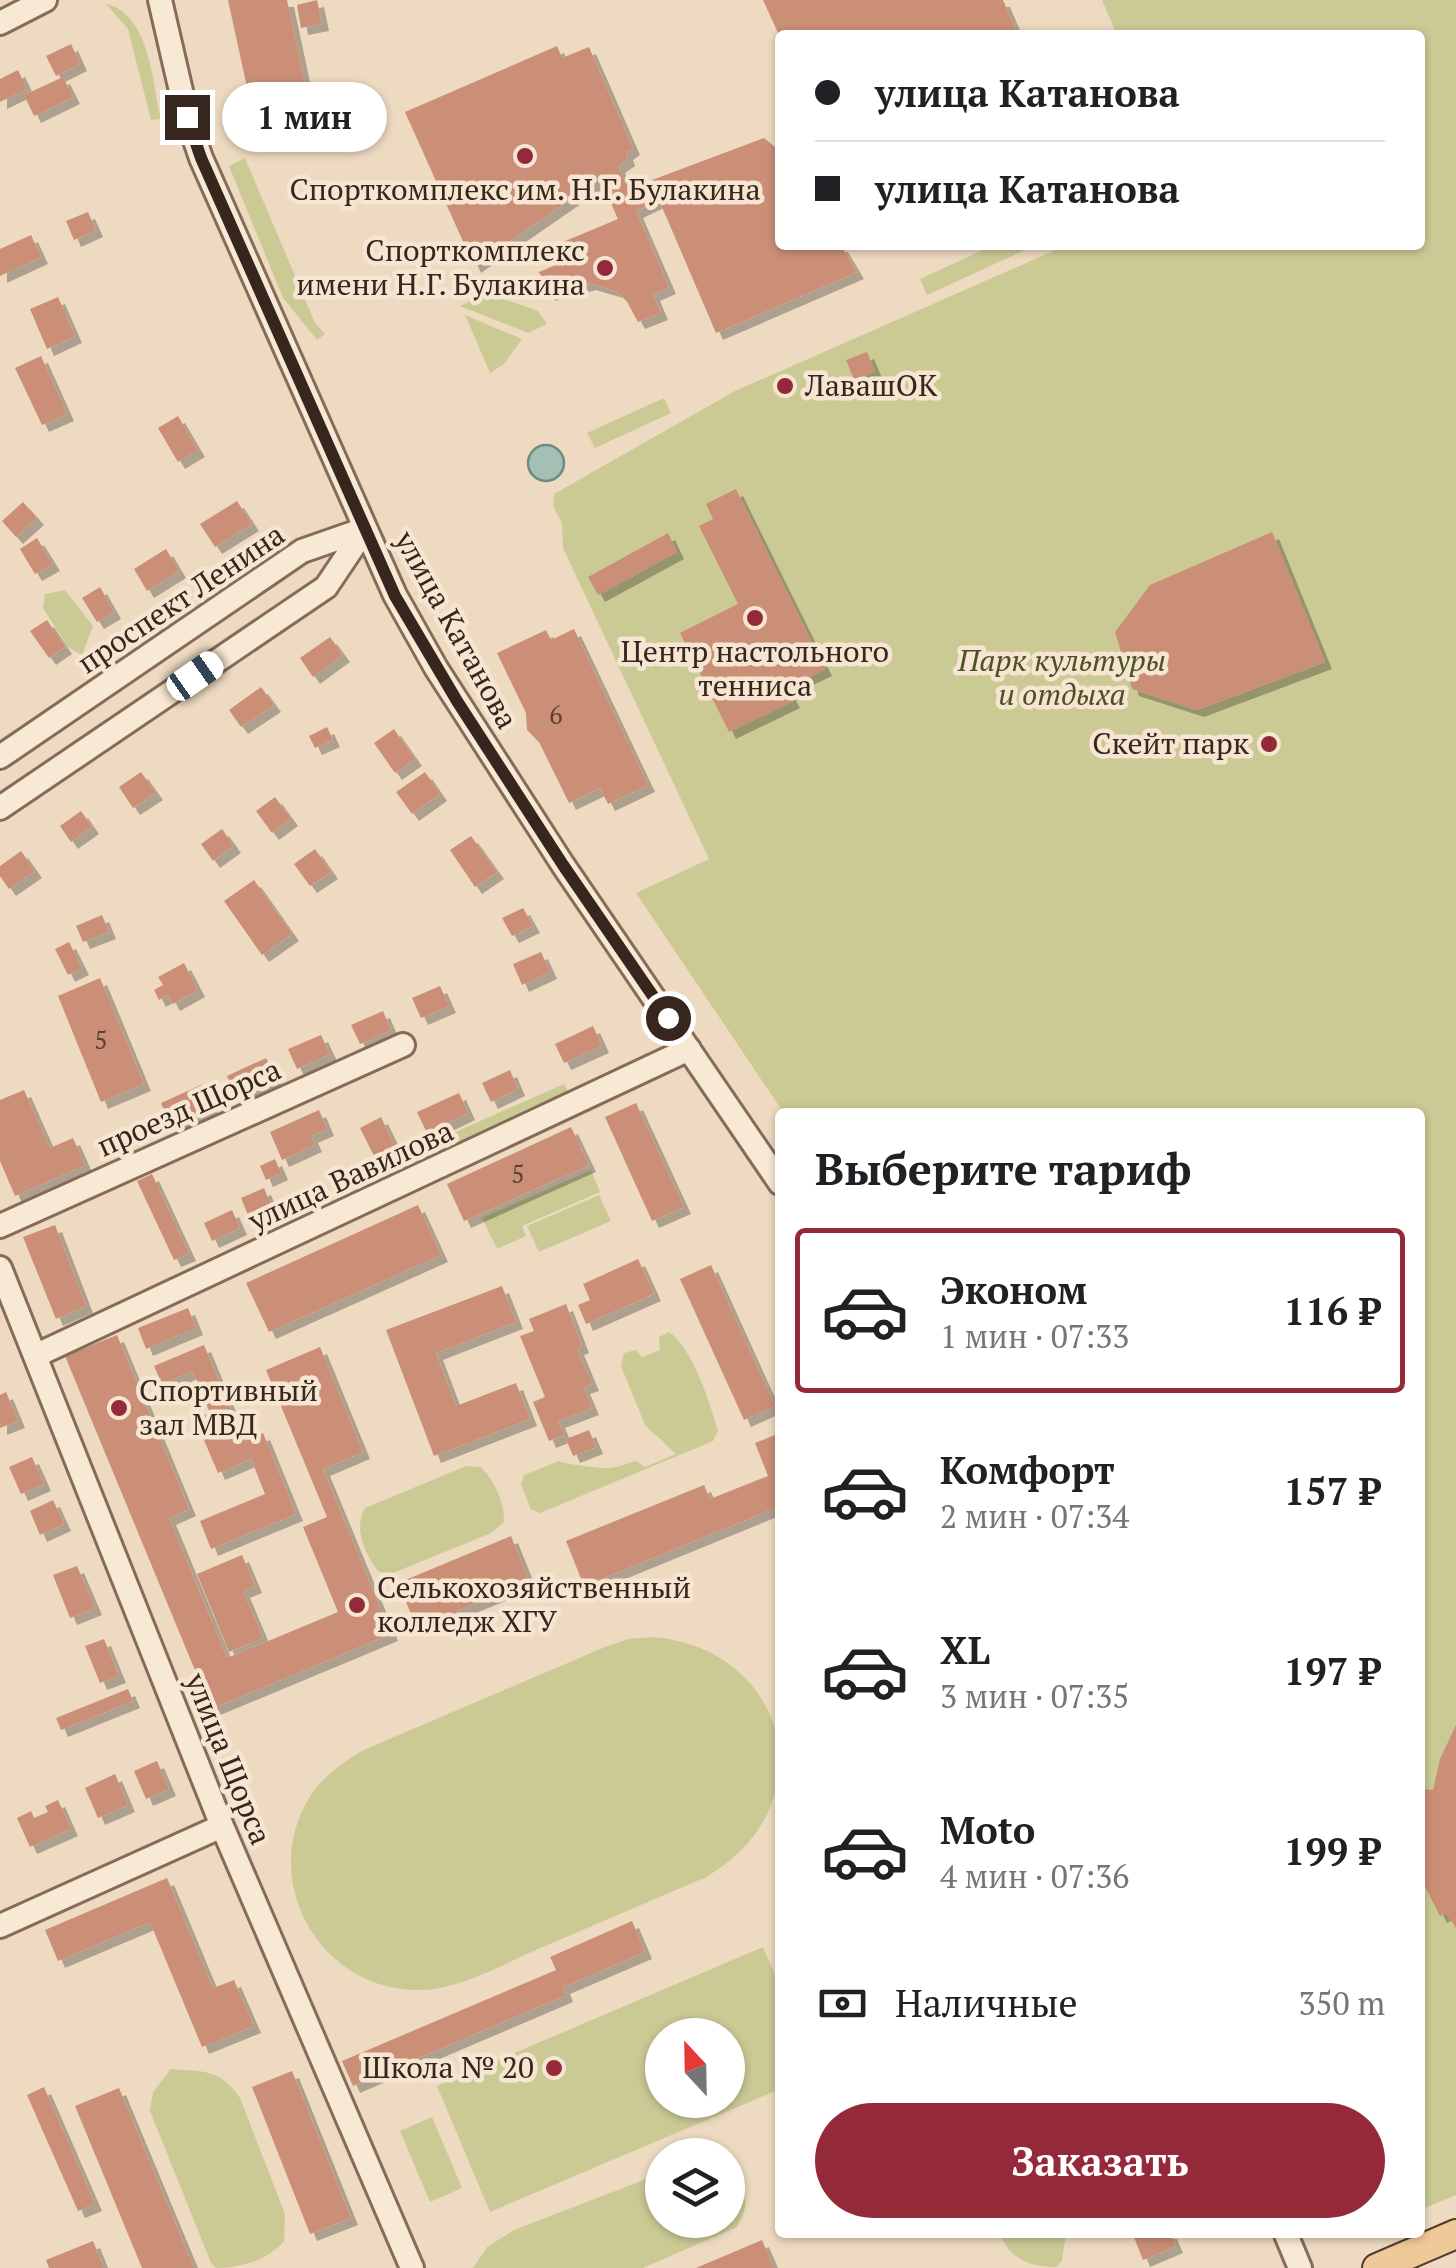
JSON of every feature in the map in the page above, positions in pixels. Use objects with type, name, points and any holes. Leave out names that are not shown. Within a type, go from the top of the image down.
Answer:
[{"type":"main road","points":[[1377,2268],[1456,2234]]},
{"type":"street","points":[[0,24],[44,0]]},
{"type":"street","name":"улица Катанова","points":[[160,0],[187,117],[201,158],[395,596],[436,668],[563,865],[775,1175]]},
{"type":"street","points":[[0,808],[326,587],[365,529]]},
{"type":"street","name":"проспект Ленина","points":[[0,757],[302,551],[365,529]]},
{"type":"street","name":"проезд Щорса","points":[[0,1226],[403,1045]]},
{"type":"street","name":"улица Вавилова","points":[[36,1356],[690,1049]]},
{"type":"street","name":"улица Щорса","points":[[0,1268],[222,1826],[412,2268]]},
{"type":"street","points":[[0,1926],[222,1826]]},
{"type":"street","points":[[1288,2238],[1300,2268]]},
{"type":"green space","name":"Парк культуры и отдыха","points":[[1102,0],[1456,0],[1456,2195],[1425,2208],[1425,1108],[780,1108],[636,893],[709,859],[563,548],[562,523],[553,506],[554,494],[735,391],[1056,250],[1425,250],[1425,30],[1115,30]]},
{"type":"green space","points":[[106,4],[121,10],[140,35],[161,119],[151,120],[128,29]]},
{"type":"green space","points":[[245,158],[315,323],[325,334],[317,340],[283,298],[229,166]]},
{"type":"green space","points":[[983,250],[1025,250],[927,295],[920,279]]},
{"type":"green space","points":[[486,293],[538,311],[547,324],[528,333],[460,306]]},
{"type":"green space","points":[[465,315],[522,339],[504,364],[490,373]]},
{"type":"green space","points":[[664,398],[671,413],[595,448],[587,433]]},
{"type":"green space","points":[[65,590],[93,626],[82,655],[68,647],[43,608],[45,594]]},
{"type":"green space","points":[[564,1084],[572,1099],[452,1154],[444,1137]]},
{"type":"green space","points":[[591,1170],[600,1192],[522,1226],[526,1236],[497,1249],[482,1218]]},
{"type":"green space","points":[[599,1195],[611,1221],[539,1252],[527,1226]]},
{"type":"green space","points":[[669,1332],[685,1350],[699,1377],[718,1431],[713,1441],[540,1513],[531,1509],[521,1484],[524,1475],[559,1461],[606,1468],[636,1461],[645,1467],[676,1454],[645,1425],[621,1366],[624,1353],[636,1350],[642,1357],[660,1350],[659,1337]]},
{"type":"green space","points":[[466,1466],[481,1467],[490,1478],[501,1500],[504,1522],[491,1533],[393,1573],[379,1572],[362,1541],[360,1524],[365,1508]]},
{"type":"green space","points":[[652,1637],[699,1648],[736,1670],[762,1700],[775,1731],[775,1788],[767,1813],[743,1849],[704,1878],[446,1986],[415,1990],[381,1985],[351,1971],[326,1950],[307,1924],[295,1894],[291,1862],[295,1830],[309,1798],[327,1776],[366,1749],[628,1639]]},
{"type":"green space","points":[[763,1947],[775,1975],[775,2091],[745,2104],[745,2018],[645,2018],[645,2118],[712,2118],[664,2138],[645,2138],[645,2146],[490,2212],[437,2086]]},
{"type":"green space","points":[[171,2069],[218,2076],[240,2098],[285,2214],[284,2241],[262,2258],[225,2268],[216,2268],[211,2263],[150,2111],[153,2092]]},
{"type":"green space","points":[[432,2117],[462,2188],[430,2202],[400,2131]]},
{"type":"green space","points":[[645,2180],[645,2238],[712,2238],[643,2268],[473,2268],[487,2247],[514,2230]]},
{"type":"green space","points":[[1002,2238],[1065,2238],[1062,2261],[1056,2267],[1029,2263]]},
{"type":"shaded area","points":[[546,445],[559,450],[564,463],[559,476],[546,481],[533,476],[528,463],[533,450]]},
{"type":"building","points":[[228,0],[287,0],[306,89],[250,101]]},
{"type":"building","points":[[317,0],[322,24],[301,28],[297,5]]},
{"type":"building","points":[[763,0],[1003,0],[1016,30],[777,30]]},
{"type":"building","points":[[71,44],[80,64],[56,76],[46,56]]},
{"type":"building","points":[[557,46],[562,58],[589,47],[633,148],[626,153],[628,159],[618,166],[628,189],[764,138],[775,147],[775,250],[844,250],[857,272],[716,333],[659,200],[636,211],[669,287],[653,294],[661,313],[638,322],[616,291],[589,283],[548,294],[539,272],[558,264],[551,247],[618,219],[600,179],[474,266],[405,112]]},
{"type":"building","points":[[18,70],[27,89],[0,102],[0,79]]},
{"type":"building","points":[[63,77],[73,97],[34,116],[24,95]]},
{"type":"building","points":[[88,212],[96,230],[74,240],[66,221]]},
{"type":"building","points":[[31,235],[41,257],[0,276],[0,249]]},
{"type":"building","points":[[58,297],[75,336],[47,349],[30,309]]},
{"type":"building","points":[[867,352],[875,371],[855,382],[846,360]]},
{"type":"building","points":[[41,356],[67,414],[42,425],[15,368]]},
{"type":"building","points":[[178,416],[198,450],[178,462],[158,428]]},
{"type":"building","name":"Центр настольного тенниса","points":[[736,489],[825,669],[786,688],[793,701],[729,732],[680,633],[738,604],[699,526],[713,519],[706,504]]},
{"type":"building","points":[[237,501],[252,524],[215,547],[200,524]]},
{"type":"building","points":[[23,502],[37,518],[16,537],[2,521]]},
{"type":"building","points":[[1272,532],[1325,662],[1197,710],[1132,689],[1115,632],[1150,585]]},
{"type":"building","points":[[668,533],[677,552],[598,595],[588,577]]},
{"type":"building","points":[[37,538],[53,564],[35,574],[20,549]]},
{"type":"building","points":[[166,549],[179,571],[147,591],[134,569]]},
{"type":"building","points":[[100,587],[114,612],[97,622],[82,598]]},
{"type":"building","points":[[47,620],[65,647],[49,658],[30,631]]},
{"type":"building","points":[[574,629],[648,785],[608,804],[600,788],[569,803],[539,742],[527,730],[526,713],[497,653],[546,630],[551,640]]},
{"type":"building","points":[[330,637],[343,655],[313,677],[300,658]]},
{"type":"building","points":[[261,687],[274,705],[241,727],[229,710]]},
{"type":"building","points":[[327,727],[333,740],[315,748],[309,736]]},
{"type":"building","points":[[394,729],[415,759],[395,773],[374,743]]},
{"type":"building","points":[[141,772],[156,793],[133,808],[119,787]]},
{"type":"building","points":[[425,772],[440,794],[412,814],[396,792]]},
{"type":"building","points":[[275,797],[291,819],[272,833],[256,811]]},
{"type":"building","points":[[81,811],[92,827],[71,842],[60,826]]},
{"type":"building","points":[[222,829],[234,846],[213,861],[201,844]]},
{"type":"building","points":[[471,836],[497,872],[475,887],[450,850]]},
{"type":"building","points":[[315,849],[331,872],[310,886],[294,864]]},
{"type":"building","points":[[21,851],[35,871],[9,889],[0,876],[0,866]]},
{"type":"building","points":[[254,880],[292,934],[262,955],[224,901]]},
{"type":"building","points":[[523,908],[533,926],[512,936],[502,918]]},
{"type":"building","points":[[102,915],[109,932],[83,942],[76,926]]},
{"type":"building","points":[[69,942],[82,968],[68,975],[55,949]]},
{"type":"building","points":[[541,952],[550,972],[522,985],[513,964]]},
{"type":"building","points":[[184,963],[198,990],[173,1004],[168,995],[159,1000],[154,990],[163,985],[158,977]]},
{"type":"building","points":[[100,978],[144,1084],[101,1102],[58,996]]},
{"type":"building","points":[[440,986],[449,1006],[421,1018],[412,998]]},
{"type":"building","points":[[383,1011],[391,1030],[360,1044],[351,1025]]},
{"type":"building","points":[[593,1026],[602,1046],[564,1063],[555,1044]]},
{"type":"building","points":[[321,1035],[330,1054],[297,1069],[288,1049]]},
{"type":"building","points":[[266,1058],[276,1080],[237,1098],[227,1076]]},
{"type":"building","points":[[510,1070],[518,1089],[491,1102],[482,1083]]},
{"type":"building","points":[[201,1085],[212,1110],[172,1128],[161,1103]]},
{"type":"building","points":[[24,1090],[50,1148],[73,1138],[85,1165],[15,1196],[0,1161],[0,1100]]},
{"type":"building","points":[[459,1093],[468,1113],[427,1133],[417,1112]]},
{"type":"building","points":[[636,1103],[684,1207],[652,1221],[605,1117]]},
{"type":"building","points":[[319,1110],[327,1129],[311,1136],[315,1145],[282,1160],[270,1132]]},
{"type":"building","points":[[381,1117],[395,1146],[374,1156],[360,1128]]},
{"type":"building","points":[[571,1127],[589,1165],[464,1221],[447,1184]]},
{"type":"building","points":[[275,1159],[281,1173],[266,1180],[260,1166]]},
{"type":"building","points":[[152,1174],[189,1254],[174,1260],[137,1181]]},
{"type":"building","points":[[264,1188],[274,1212],[251,1222],[241,1198]]},
{"type":"building","points":[[418,1205],[441,1255],[269,1332],[246,1283]]},
{"type":"building","points":[[232,1210],[240,1228],[212,1241],[204,1223]]},
{"type":"building","points":[[55,1225],[86,1306],[56,1319],[23,1237]]},
{"type":"building","points":[[638,1259],[654,1294],[586,1324],[578,1305],[590,1300],[583,1284]]},
{"type":"building","points":[[711,1265],[775,1406],[744,1420],[680,1279]]},
{"type":"building","points":[[502,1286],[516,1322],[436,1353],[456,1406],[516,1383],[530,1419],[434,1456],[386,1330]]},
{"type":"building","points":[[566,1304],[582,1346],[577,1348],[592,1384],[583,1387],[592,1408],[558,1421],[564,1435],[549,1441],[533,1402],[545,1397],[520,1336],[534,1331],[529,1319]]},
{"type":"building","points":[[188,1308],[196,1328],[146,1349],[138,1328]]},
{"type":"building","points":[[117,1335],[189,1509],[169,1518],[227,1658],[338,1612],[303,1527],[327,1517],[266,1370],[320,1347],[363,1452],[323,1469],[391,1634],[211,1709],[65,1356]]},
{"type":"building","points":[[204,1345],[244,1441],[263,1433],[296,1514],[211,1549],[200,1521],[265,1494],[251,1459],[218,1473],[195,1419],[210,1413],[193,1371],[162,1384],[154,1366]]},
{"type":"building","points":[[6,1392],[18,1421],[0,1428],[0,1395]]},
{"type":"building","points":[[589,1430],[596,1447],[573,1456],[566,1439]]},
{"type":"building","points":[[775,1435],[775,1508],[584,1586],[566,1541],[704,1485],[710,1499],[768,1476],[755,1443]]},
{"type":"building","points":[[32,1457],[44,1484],[21,1494],[9,1467]]},
{"type":"building","points":[[53,1500],[64,1524],[40,1535],[30,1511]]},
{"type":"building","points":[[511,1536],[529,1581],[417,1628],[398,1583]]},
{"type":"building","points":[[242,1555],[255,1586],[243,1591],[263,1638],[229,1652],[197,1574]]},
{"type":"building","points":[[77,1566],[95,1608],[70,1618],[53,1575]]},
{"type":"building","points":[[104,1639],[119,1676],[100,1683],[85,1646]]},
{"type":"building","points":[[128,1689],[133,1701],[61,1730],[56,1718]]},
{"type":"building","points":[[1456,1725],[1456,1928],[1446,1913],[1440,1916],[1425,1887],[1425,1789],[1433,1790],[1440,1759]]},
{"type":"building","points":[[157,1761],[169,1789],[146,1799],[134,1771]]},
{"type":"building","points":[[115,1774],[128,1805],[98,1818],[85,1788]]},
{"type":"building","points":[[58,1800],[71,1829],[30,1847],[17,1818],[31,1811],[34,1818],[48,1812],[45,1806]]},
{"type":"building","points":[[167,1878],[213,1988],[234,1980],[254,2026],[202,2047],[150,1922],[58,1961],[45,1930]]},
{"type":"building","points":[[632,1921],[645,1952],[563,1987],[566,1995],[353,2086],[342,2061],[556,1970],[550,1957]]},
{"type":"building","points":[[292,2071],[351,2218],[310,2234],[252,2087]]},
{"type":"building","points":[[44,2087],[95,2204],[78,2211],[27,2095]]},
{"type":"building","points":[[119,2088],[194,2268],[142,2268],[75,2106]]},
{"type":"building","points":[[1134,2238],[1173,2238],[1176,2246],[1143,2260]]},
{"type":"building","points":[[762,2240],[774,2268],[696,2268]]},
{"type":"building","points":[[93,2241],[104,2268],[49,2268],[46,2260]]},
{"type":"place","name":"Спорткомплекс им. Н.Г. Булакина","points":[[525,156]]},
{"type":"place","name":"Спорткомплекс имени Н.Г. Булакина","points":[[605,268]]},
{"type":"place","name":"ЛавашOK","points":[[785,386]]},
{"type":"place","name":"Центр настольного тенниса","points":[[755,618]]},
{"type":"place","name":"Скейт парк","points":[[1269,744]]},
{"type":"place","name":"Спортивный зал МВД","points":[[119,1408]]},
{"type":"place","name":"Селькохозяйственный колледж ХГУ","points":[[357,1605]]},
{"type":"place","name":"Школа № 20","points":[[554,2068]]},
{"type":"route","points":[[187,117],[201,158],[395,596],[436,668],[563,865],[668,1018]]}]
